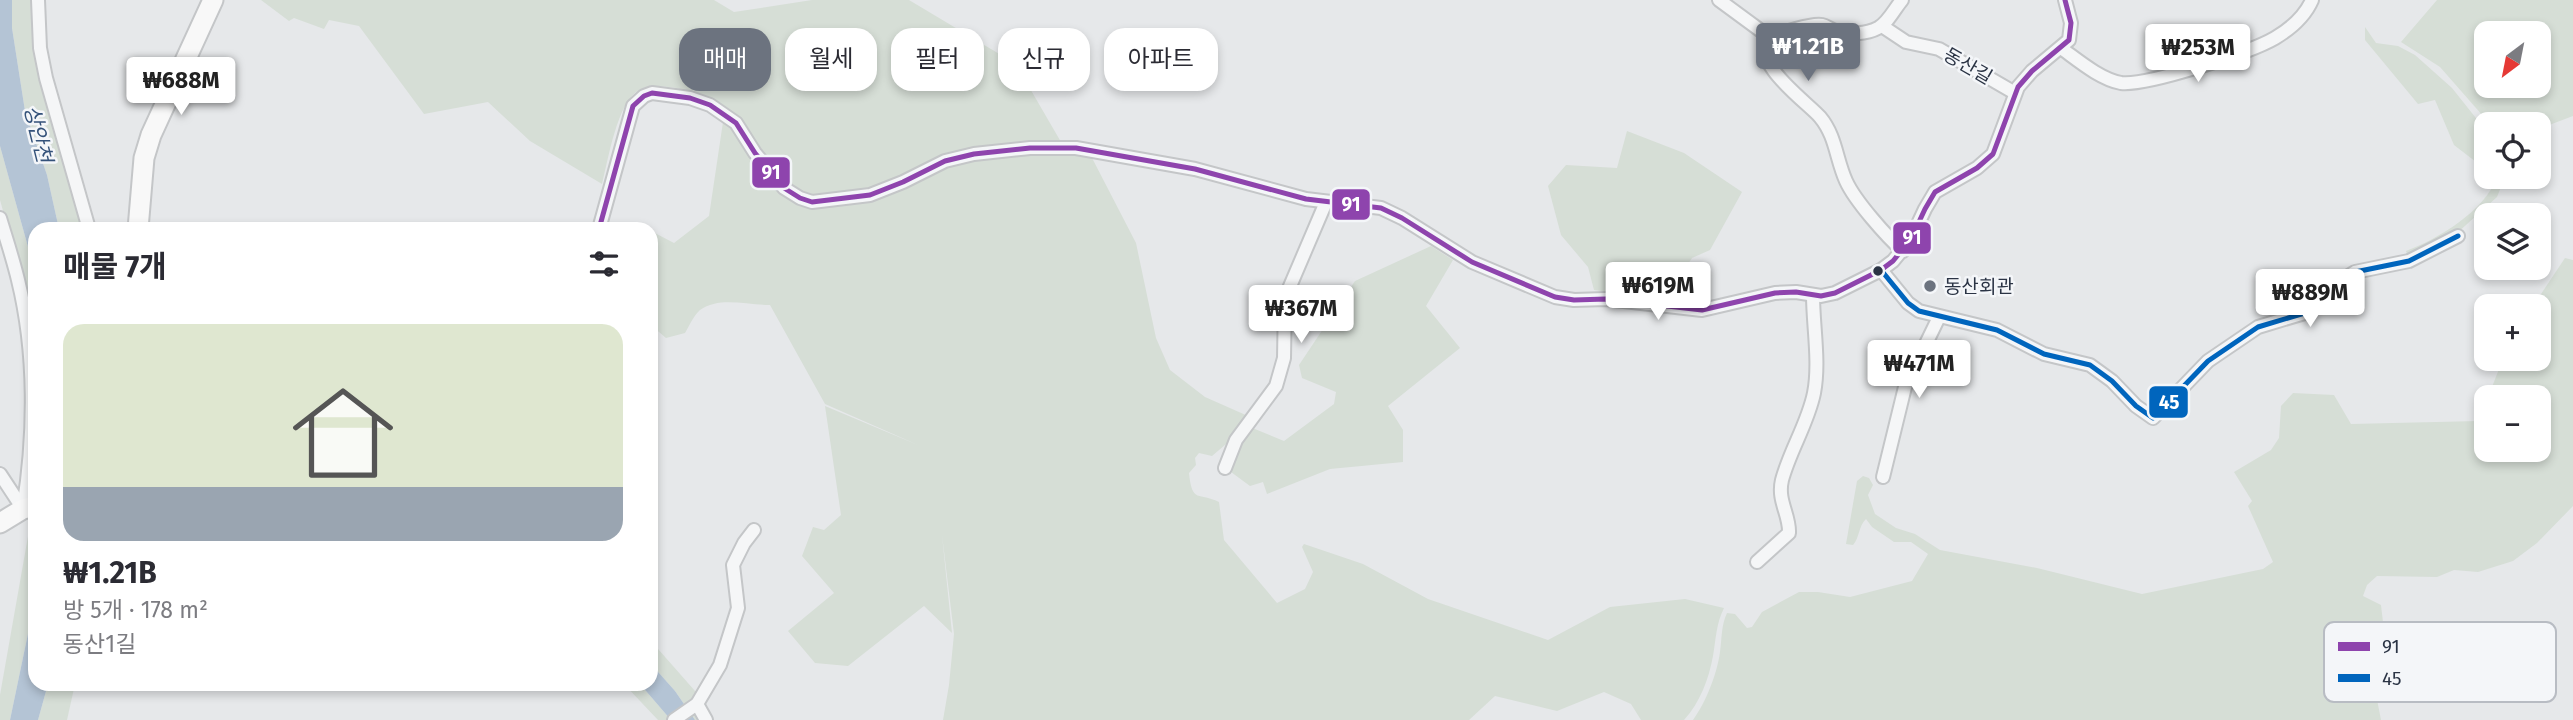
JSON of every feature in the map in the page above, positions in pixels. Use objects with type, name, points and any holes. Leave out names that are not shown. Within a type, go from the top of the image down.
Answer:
[{"type":"street","points":[[38,0],[40,48],[46,78],[87,222]]},
{"type":"street","points":[[139,222],[144,158],[151,135],[213,0]]},
{"type":"street","points":[[1719,0],[1772,39]]},
{"type":"street","points":[[1902,0],[1882,26],[1866,32],[1848,33],[1817,24],[1772,39],[1766,50],[1767,62],[1772,70],[1826,124],[1835,143],[1846,181],[1854,195],[1903,251]]},
{"type":"street","points":[[2065,0],[2071,23],[2069,40],[2061,48],[2114,81],[2130,83],[2156,79],[2265,43],[2297,21],[2312,0]]},
{"type":"street","name":"동산길","points":[[1882,26],[1906,41],[1939,49],[2015,93]]},
{"type":"street","name":"동산길","points":[[601,222],[629,115],[638,101],[652,93],[690,98],[723,112],[736,123],[779,184],[800,198],[812,202],[870,195],[956,158],[997,151],[1054,147],[1101,151],[1195,169],[1284,194],[1391,211],[1472,262],[1565,299],[1606,299],[1702,310],[1775,293],[1835,293],[1881,270],[1903,251],[1935,192],[1977,168],[1993,154],[2015,93],[2032,71],[2061,48]]},
{"type":"street","points":[[1225,468],[1236,440],[1276,386],[1281,374],[1288,286],[1326,202]]},
{"type":"street","points":[[0,218],[18,281],[28,361]]},
{"type":"street","points":[[1881,270],[1908,303],[1926,314],[1997,330],[2043,354],[2090,365],[2112,380],[2136,406],[2153,418],[2207,362],[2258,327],[2308,312],[2329,290],[2355,272],[2369,267],[2409,261],[2458,236]]},
{"type":"street","points":[[1757,562],[1789,533],[1782,509],[1782,485],[1815,387],[1813,295]]},
{"type":"street","points":[[1883,477],[1905,387],[1939,317]]},
{"type":"street","points":[[28,459],[28,492]]},
{"type":"street","points":[[0,474],[28,505]]},
{"type":"street","points":[[0,523],[28,508]]},
{"type":"street","points":[[674,720],[695,705],[716,676],[738,607],[733,565],[754,530]]},
{"type":"street","points":[[695,705],[706,720]]},
{"type":"shaded area","points":[[12,0],[34,0],[83,222],[57,222],[47,175],[25,111],[12,28]]},
{"type":"shaded area","points":[[261,0],[714,0],[734,12],[812,0],[909,0],[956,28],[891,28],[891,91],[984,91],[984,45],[998,53],[998,91],[1031,91],[1071,155],[1091,156],[1136,243],[1156,338],[1170,370],[1205,397],[1248,416],[1232,439],[1212,456],[1199,453],[1195,458],[1196,465],[1189,473],[1190,483],[1198,495],[1219,502],[1224,540],[1277,603],[1305,589],[1313,572],[1302,547],[1304,544],[1363,564],[1428,599],[1548,640],[1610,607],[1685,599],[1724,608],[1703,690],[1684,720],[1641,720],[1631,704],[1604,692],[1557,711],[1495,696],[1469,720],[943,720],[954,634],[942,535],[952,633],[924,606],[848,666],[815,663],[788,631],[834,593],[802,556],[813,527],[824,530],[841,515],[825,406],[918,445],[825,404],[770,305],[716,303],[700,310],[685,333],[666,338],[658,331],[658,235],[674,243],[709,216],[723,122],[731,111],[687,91],[771,91],[771,28],[679,28],[679,89],[648,87],[631,97],[619,119],[602,184],[530,141],[488,102],[424,114],[359,26],[329,20],[324,29],[294,18],[289,21]]},
{"type":"shaded area","points":[[2437,0],[2573,0],[2573,116],[2551,124],[2551,112],[2479,112],[2440,67],[2401,42]]},
{"type":"shaded area","points":[[2365,27],[2376,43],[2398,46],[2415,55],[2452,88],[2474,116],[2474,160],[2454,145],[2435,100],[2418,104],[2365,40]]},
{"type":"shaded area","points":[[1627,131],[1684,153],[1742,192],[1710,250],[1692,258],[1678,279],[1686,303],[1594,290],[1588,267],[1561,235],[1548,186],[1566,165],[1617,168]]},
{"type":"shaded area","points":[[0,146],[28,247],[28,323],[22,279],[0,200]]},
{"type":"shaded area","points":[[2491,189],[2500,189],[2490,203],[2480,203]]},
{"type":"shaded area","points":[[2474,209],[2474,218],[2456,234],[2408,257],[2406,251],[2446,231]]},
{"type":"shaded area","points":[[1431,246],[1453,260],[1426,306],[1460,348],[1388,406],[1403,430],[1403,462],[1330,469],[1267,494],[1263,482],[1250,486],[1231,472],[1235,451],[1250,427],[1284,441],[1334,404],[1336,392],[1302,378],[1299,365],[1355,281]]},
{"type":"shaded area","points":[[2565,258],[2573,260],[2573,506],[2537,543],[2513,561],[2478,572],[2454,570],[2437,577],[2377,576],[2367,585],[2363,596],[2381,605],[2383,622],[2324,622],[2324,702],[2377,702],[2381,720],[1693,720],[1714,678],[1727,613],[1735,614],[1747,628],[1752,627],[1762,612],[1799,592],[1850,597],[1912,581],[1928,554],[1911,542],[1894,542],[1872,527],[1866,519],[1853,545],[1846,544],[1857,481],[1863,476],[1869,478],[1873,485],[1868,495],[1875,514],[1940,550],[2037,568],[2142,594],[2263,569],[2273,562],[2248,506],[2252,501],[2234,472],[2271,450],[2279,438],[2281,406],[2293,393],[2334,395],[2351,424],[2474,421],[2474,462],[2551,462],[2551,385],[2493,385],[2498,371],[2551,371],[2551,294],[2541,294]]},
{"type":"shaded area","points":[[28,536],[28,634],[10,720],[0,720],[0,695]]},
{"type":"shaded area","points":[[658,649],[695,691],[700,693],[701,720],[695,720],[658,672]]},
{"type":"shaded area","points":[[46,691],[73,691],[67,720],[38,720]]},
{"type":"shaded area","points":[[631,691],[646,691],[671,720],[658,720]]},
{"type":"water","points":[[0,0],[12,0],[12,28],[25,111],[47,175],[57,222],[28,222],[28,247],[0,146]]},
{"type":"water","points":[[28,634],[28,691],[46,691],[38,720],[10,720]]},
{"type":"water","points":[[658,672],[695,720],[671,720],[646,691],[658,691]]},
{"type":"transit line","name":"91","points":[[601,222],[633,106],[652,93],[690,98],[710,105],[736,123],[755,153],[784,188],[812,202],[870,195],[945,161],[974,154],[1030,148],[1076,148],[1195,169],[1306,199],[1381,208],[1402,218],[1472,262],[1555,297],[1574,300],[1606,299],[1702,310],[1775,293],[1796,292],[1821,296],[1835,293],[1893,261],[1911,239],[1935,192],[1977,168],[1993,154],[2018,87],[2032,71],[2069,40],[2071,23],[2065,0]]},
{"type":"transit line","name":"45","points":[[1881,270],[1908,303],[1919,311],[1997,330],[2044,354],[2090,365],[2153,418],[2208,361],[2258,327],[2308,312],[2336,284],[2355,272],[2409,261],[2458,236]]},
{"type":"place","name":"동산회관","points":[[1930,286]]},
{"type":"water label","name":"상안천","points":[[38,134]]}]
